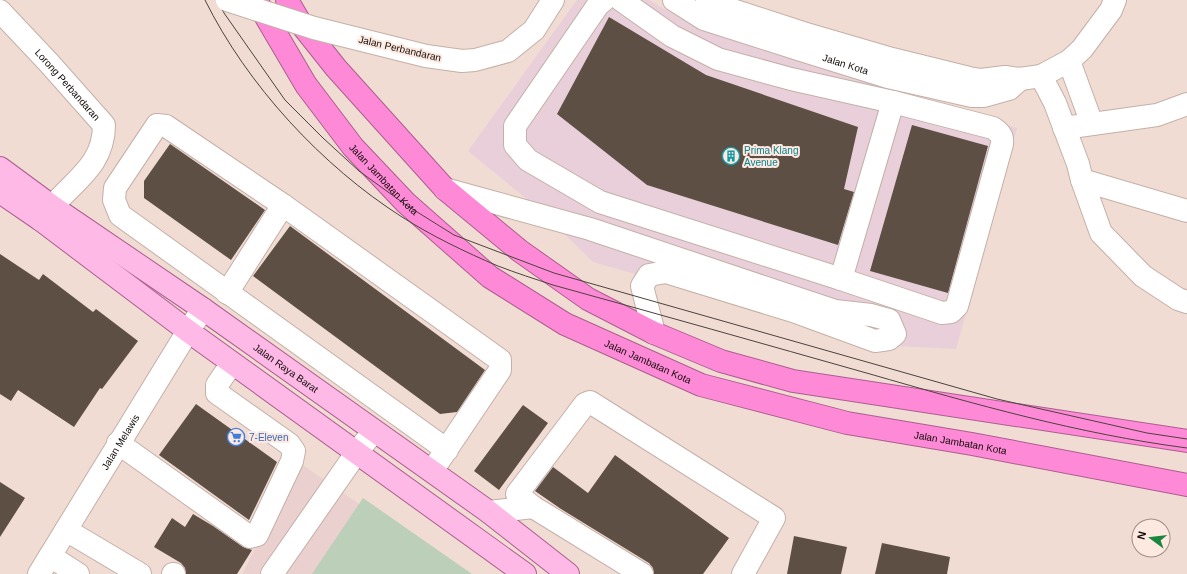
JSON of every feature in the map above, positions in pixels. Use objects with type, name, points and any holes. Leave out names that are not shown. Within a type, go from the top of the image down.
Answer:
[{"type":"highway","name":"Jalan Jambatan Kota","points":[[256,0],[306,85],[358,152],[406,203],[490,277],[565,324],[701,385],[846,423],[972,444],[1184,486]]},
{"type":"highway","points":[[287,0],[301,24],[336,68],[445,189],[520,251],[588,299],[654,333],[721,360],[793,381],[1183,439]]},
{"type":"main road","name":"Jalan Raya Barat","points":[[0,168],[47,214],[188,331],[526,574]]},
{"type":"main road","name":"Jalan Raya Barat","points":[[0,192],[47,214],[121,253],[432,471],[489,512],[568,574]]},
{"type":"street","name":"Jalan Perbandaran","points":[[227,0],[314,28],[426,56],[462,61],[475,60],[508,51],[534,30],[553,0]]},
{"type":"street","points":[[604,0],[598,5],[515,126],[515,145],[528,160],[600,202],[840,278],[942,313],[951,312],[957,306],[1002,144],[1003,137],[994,128],[893,102],[791,79],[718,59],[672,36],[621,0]]},
{"type":"street","name":"Jalan Kota","points":[[674,0],[704,19],[800,41],[890,68],[972,96],[984,96],[1009,89],[1020,79],[1041,76],[1070,61],[1082,49],[1107,16],[1115,0]]},
{"type":"street","name":"Jalan Kota","points":[[707,0],[800,41]]},
{"type":"street","name":"Lorong Perbandaran","points":[[0,11],[49,63],[104,126],[102,145],[87,171],[47,214]]},
{"type":"street","points":[[791,79],[800,41]]},
{"type":"street","points":[[1070,61],[1092,124]]},
{"type":"street","points":[[1041,76],[1055,103],[1078,164],[1082,180],[1101,233],[1143,276],[1178,299],[1187,302]]},
{"type":"street","points":[[840,278],[893,102]]},
{"type":"street","points":[[1064,128],[1157,115],[1187,104]]},
{"type":"street","points":[[432,471],[447,450],[500,370],[500,360],[283,206],[166,126],[157,125],[115,188],[114,200],[120,215],[447,450]]},
{"type":"street","points":[[1082,180],[1187,211]]},
{"type":"street","points":[[445,189],[590,229],[835,311],[871,315],[889,320],[895,334],[889,339],[875,341],[793,311],[666,272],[649,275],[642,286],[654,333]]},
{"type":"street","points":[[228,293],[283,206]]},
{"type":"street","points":[[121,253],[143,232]]},
{"type":"street","name":"Jalan Melawis","points":[[44,565],[118,443],[188,331],[203,310]]},
{"type":"street","points":[[265,354],[286,334]]},
{"type":"street","points":[[118,443],[250,537],[257,535],[292,461],[294,451],[289,444],[217,393],[217,385],[232,363]]},
{"type":"street","points":[[642,574],[533,507],[517,494],[585,404],[590,402],[774,518],[743,574]]},
{"type":"street","points":[[272,574],[357,452],[374,431]]},
{"type":"street","points":[[489,512],[533,507]]},
{"type":"street","points":[[66,530],[140,574]]},
{"type":"street","points":[[44,565],[78,574]]},
{"type":"shaded area","points":[[577,0],[649,0],[696,28],[1017,128],[956,349],[875,345],[778,315],[593,262],[539,209],[468,151]]},
{"type":"shaded area","points":[[300,463],[460,574],[242,574]]},
{"type":"green space","points":[[363,498],[472,574],[312,574]]},
{"type":"building","name":"Prima Klang Avenue","points":[[609,17],[706,75],[858,127],[844,189],[854,192],[838,245],[647,185],[557,114]]},
{"type":"building","points":[[912,125],[988,146],[948,293],[870,271]]},
{"type":"building","points":[[170,144],[265,210],[231,260],[144,198],[144,181]]},
{"type":"building","points":[[290,226],[485,370],[457,412],[440,414],[253,276]]},
{"type":"building","points":[[0,254],[39,280],[43,274],[93,312],[96,309],[138,341],[102,389],[100,388],[74,427],[18,390],[11,401],[0,394]]},
{"type":"building","points":[[196,404],[277,462],[249,520],[159,455]]},
{"type":"building","points":[[523,405],[548,423],[499,490],[474,471]]},
{"type":"building","points":[[615,455],[729,538],[703,574],[654,574],[653,568],[649,563],[561,509],[535,491],[553,467],[588,493]]},
{"type":"building","points":[[0,482],[25,498],[0,537]]},
{"type":"building","points":[[193,514],[243,547],[252,550],[237,574],[186,574],[185,568],[181,563],[154,547],[172,518],[185,527]]},
{"type":"building","points":[[794,536],[847,547],[841,574],[787,574]]},
{"type":"building","points":[[882,543],[950,557],[947,574],[875,574]]},
{"type":"tram line","points":[[205,0],[222,32],[242,63],[265,93],[289,121],[343,174],[372,197],[413,224],[473,255],[505,269],[553,285],[988,407],[1107,435],[1187,448]]},
{"type":"tram line","points":[[218,0],[224,13],[285,100],[323,138],[359,171],[406,205],[454,235],[554,273],[997,399],[1147,433],[1187,439]]},
{"type":"place","name":"Prima Klang Avenue","points":[[731,156]]},
{"type":"place","name":"7-Eleven","points":[[236,437]]}]
